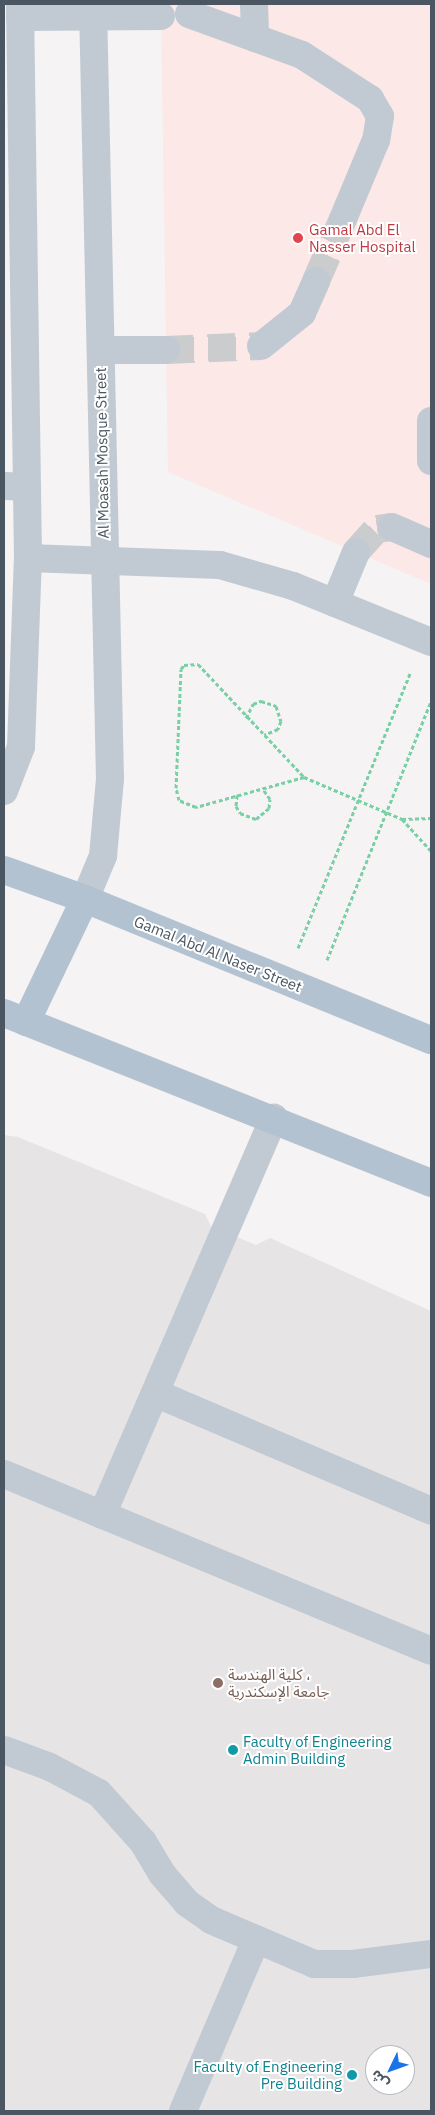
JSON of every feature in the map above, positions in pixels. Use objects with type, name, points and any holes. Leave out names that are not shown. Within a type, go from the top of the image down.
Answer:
[{"type":"main road","name":"Gamal Abd Al Naser Street","points":[[4,870],[85,899],[431,1040]]},
{"type":"main road","points":[[85,899],[15,1017],[274,1118],[431,1183]]},
{"type":"street","points":[[254,4],[255,38]]},
{"type":"street","points":[[4,791],[21,747],[28,558],[15,487],[20,10],[93,9],[161,16]]},
{"type":"street","name":"Al Moasah Mosque Street","points":[[85,899],[103,856],[108,819],[101,350],[93,9]]},
{"type":"street","points":[[189,14],[302,55],[370,99],[380,116],[376,140],[343,219]]},
{"type":"street","points":[[261,346],[302,313],[316,281]]},
{"type":"street","points":[[101,350],[166,350]]},
{"type":"street","points":[[431,421],[431,461]]},
{"type":"street","points":[[392,527],[431,544]]},
{"type":"street","points":[[335,603],[356,552]]},
{"type":"street","points":[[28,558],[104,559],[220,565],[257,573],[428,641]]},
{"type":"street","points":[[102,1515],[274,1118]]},
{"type":"street","points":[[155,1393],[431,1511]]},
{"type":"street","points":[[4,1474],[431,1651]]},
{"type":"street","points":[[4,1750],[50,1768],[99,1793],[143,1842],[162,1874],[187,1903],[210,1920],[314,1964],[353,1964],[431,1954]]},
{"type":"street","points":[[183,2111],[256,1940]]},
{"type":"path","points":[[285,981],[358,800],[428,641]]},
{"type":"path","points":[[304,777],[196,807],[187,805],[177,794],[181,669],[184,665],[198,664],[246,718],[304,777],[402,819],[431,851]]},
{"type":"path","points":[[246,718],[254,704],[261,701],[276,706],[281,721],[278,729],[263,736]]},
{"type":"path","points":[[314,993],[431,701]]},
{"type":"path","points":[[237,795],[236,806],[240,813],[256,819],[269,808],[270,799],[263,788]]},
{"type":"path","points":[[402,819],[431,818]]},
{"type":"shaded area","name":"Gamal Abd El Nasser Hospital","points":[[161,4],[431,4],[431,584],[168,472]]},
{"type":"shaded area","name":"كلية الهندسة ، جامعة الإسكندرية","points":[[4,1135],[18,1137],[205,1214],[211,1226],[256,1245],[270,1238],[431,1311],[431,2111],[4,2111]]},
{"type":"tunnel","points":[[316,281],[343,219]]},
{"type":"tunnel","points":[[166,350],[261,346]]},
{"type":"tunnel","points":[[356,552],[377,529],[392,527]]},
{"type":"place","name":"Gamal Abd El Nasser Hospital","points":[[298,238]]},
{"type":"place","name":"كلية الهندسة ، جامعة الإسكندرية","points":[[218,1683]]},
{"type":"place","name":"Faculty of Engineering Admin Building","points":[[233,1750]]},
{"type":"place","name":"Faculty of Engineering Pre Building","points":[[352,2075]]}]
